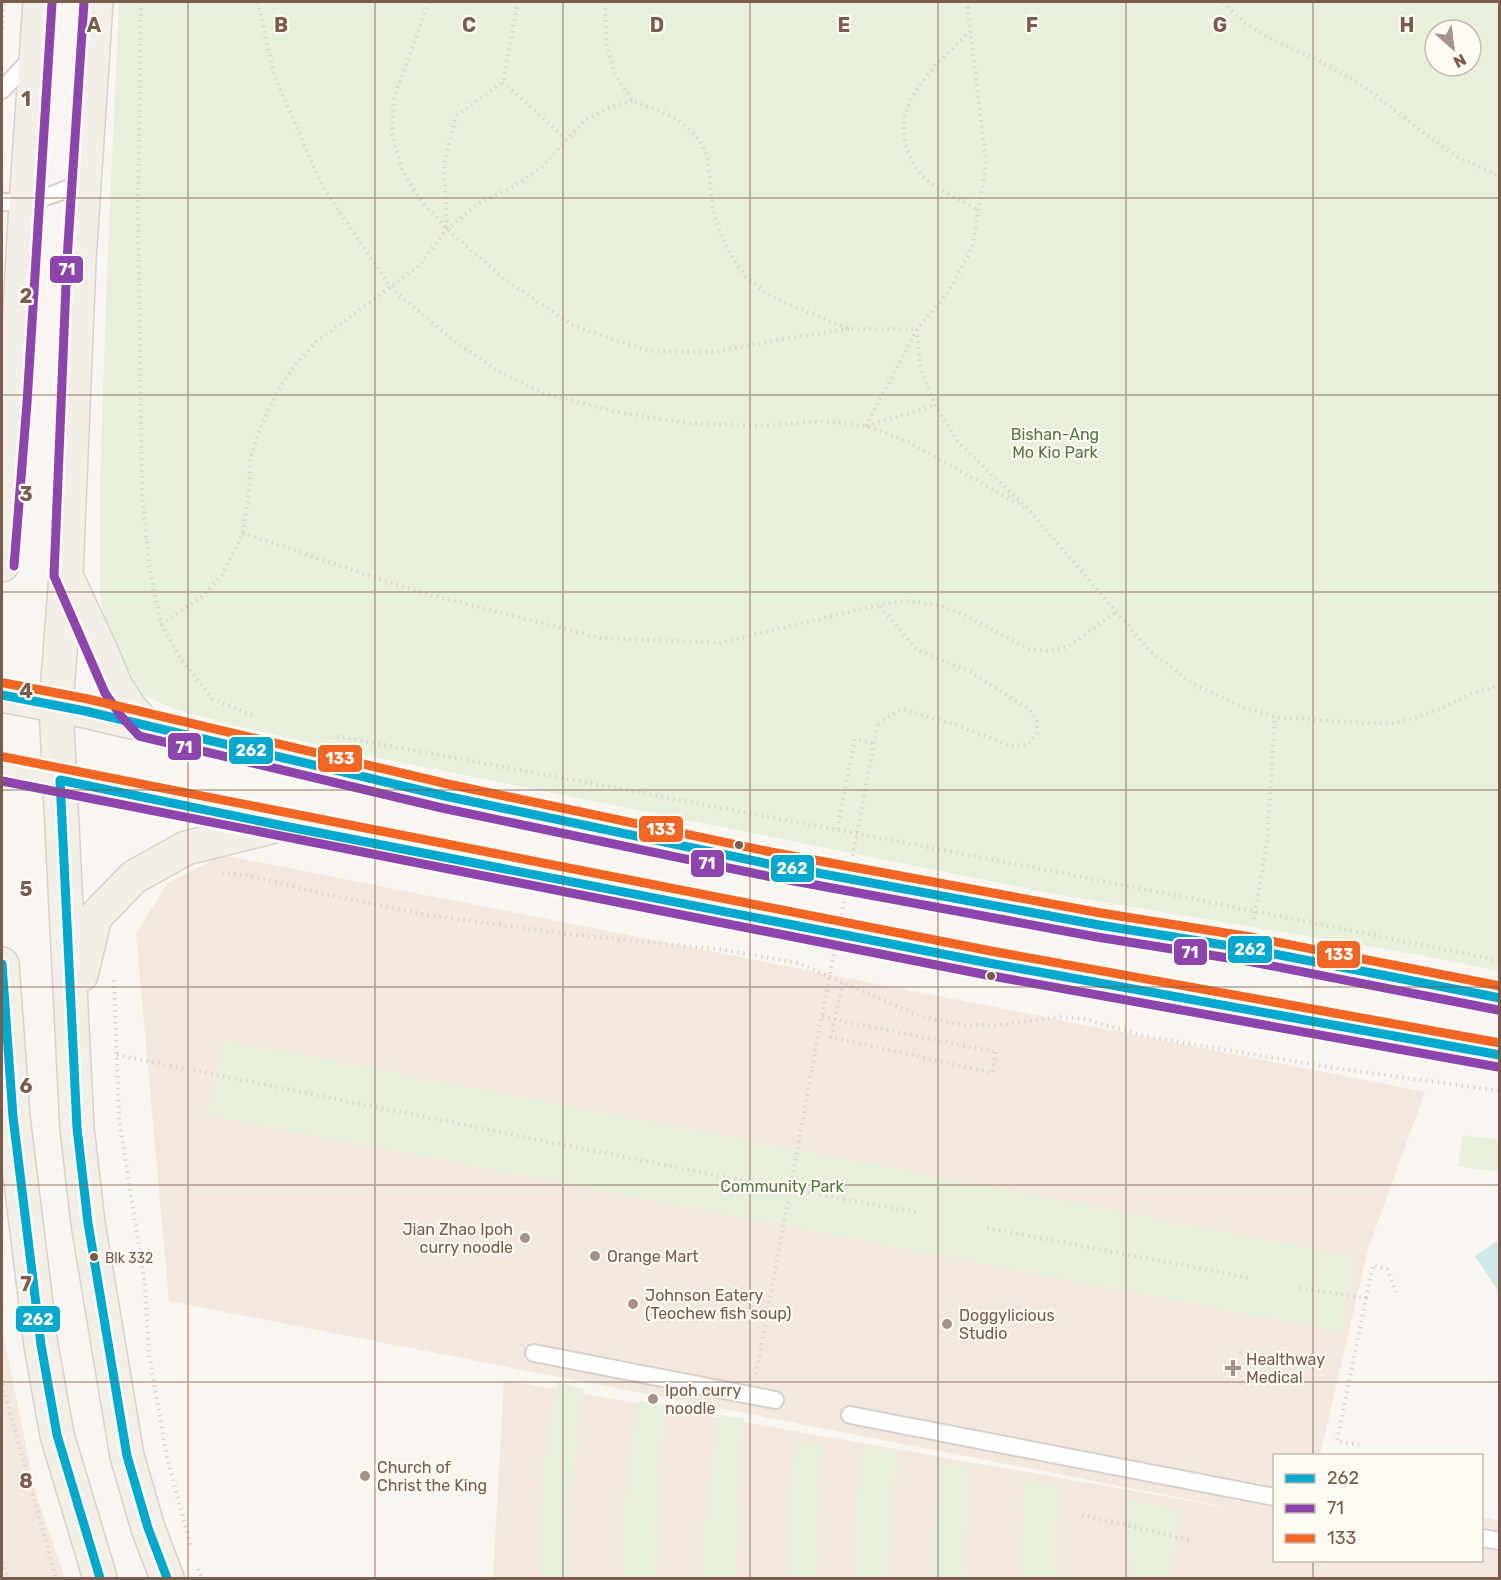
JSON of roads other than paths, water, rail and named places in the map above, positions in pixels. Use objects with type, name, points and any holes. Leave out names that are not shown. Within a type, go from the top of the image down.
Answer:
[{"type":"main road","points":[[2,565],[14,202],[38,52],[40,2]]},
{"type":"main road","points":[[96,2],[84,182],[66,575],[56,706],[77,1128],[88,1223],[116,1398],[128,1456],[148,1528],[167,1578]]},
{"type":"main road","points":[[66,575],[116,687],[146,726]]},
{"type":"main road","points":[[2,695],[85,711],[445,795],[769,864],[1099,925],[1249,949],[1500,998]]},
{"type":"main road","points":[[2,769],[1044,973],[1500,1055]]},
{"type":"main road","points":[[72,1013],[95,917],[134,877],[186,848],[279,825]]},
{"type":"main road","points":[[2,964],[13,1117],[11,1168],[57,1435],[100,1578]]},
{"type":"lane","points":[[2,90],[38,52]]},
{"type":"lane","points":[[14,202],[60,192],[84,182]]},
{"type":"lane","points":[[534,1353],[775,1400]]},
{"type":"lane","points":[[850,1415],[1273,1497]]},
{"type":"lane","points":[[1483,1538],[1500,1541]]},
{"type":"water","points":[[1499,1240],[1499,1292],[1475,1256]]},
{"type":"place","name":"Jian Zhao Ipoh curry noodle","points":[[525,1238]]},
{"type":"place","name":"Orange Mart","points":[[595,1256]]},
{"type":"place","name":"Blk 332","points":[[94,1257]]},
{"type":"place","name":"Johnson Eatery (Teochew fish soup)","points":[[633,1304]]},
{"type":"place","name":"Doggylicious Studio","points":[[947,1324]]},
{"type":"place","name":"Healthway Medical","points":[[1233,1368]]},
{"type":"place","name":"Ipoh curry noodle","points":[[653,1399]]},
{"type":"place","name":"Church of Christ the King","points":[[365,1476]]},
{"type":"park label","name":"Bishan-Ang Mo Kio Park","points":[[1055,443]]},
{"type":"park label","name":"Community Park","points":[[782,1186]]}]
